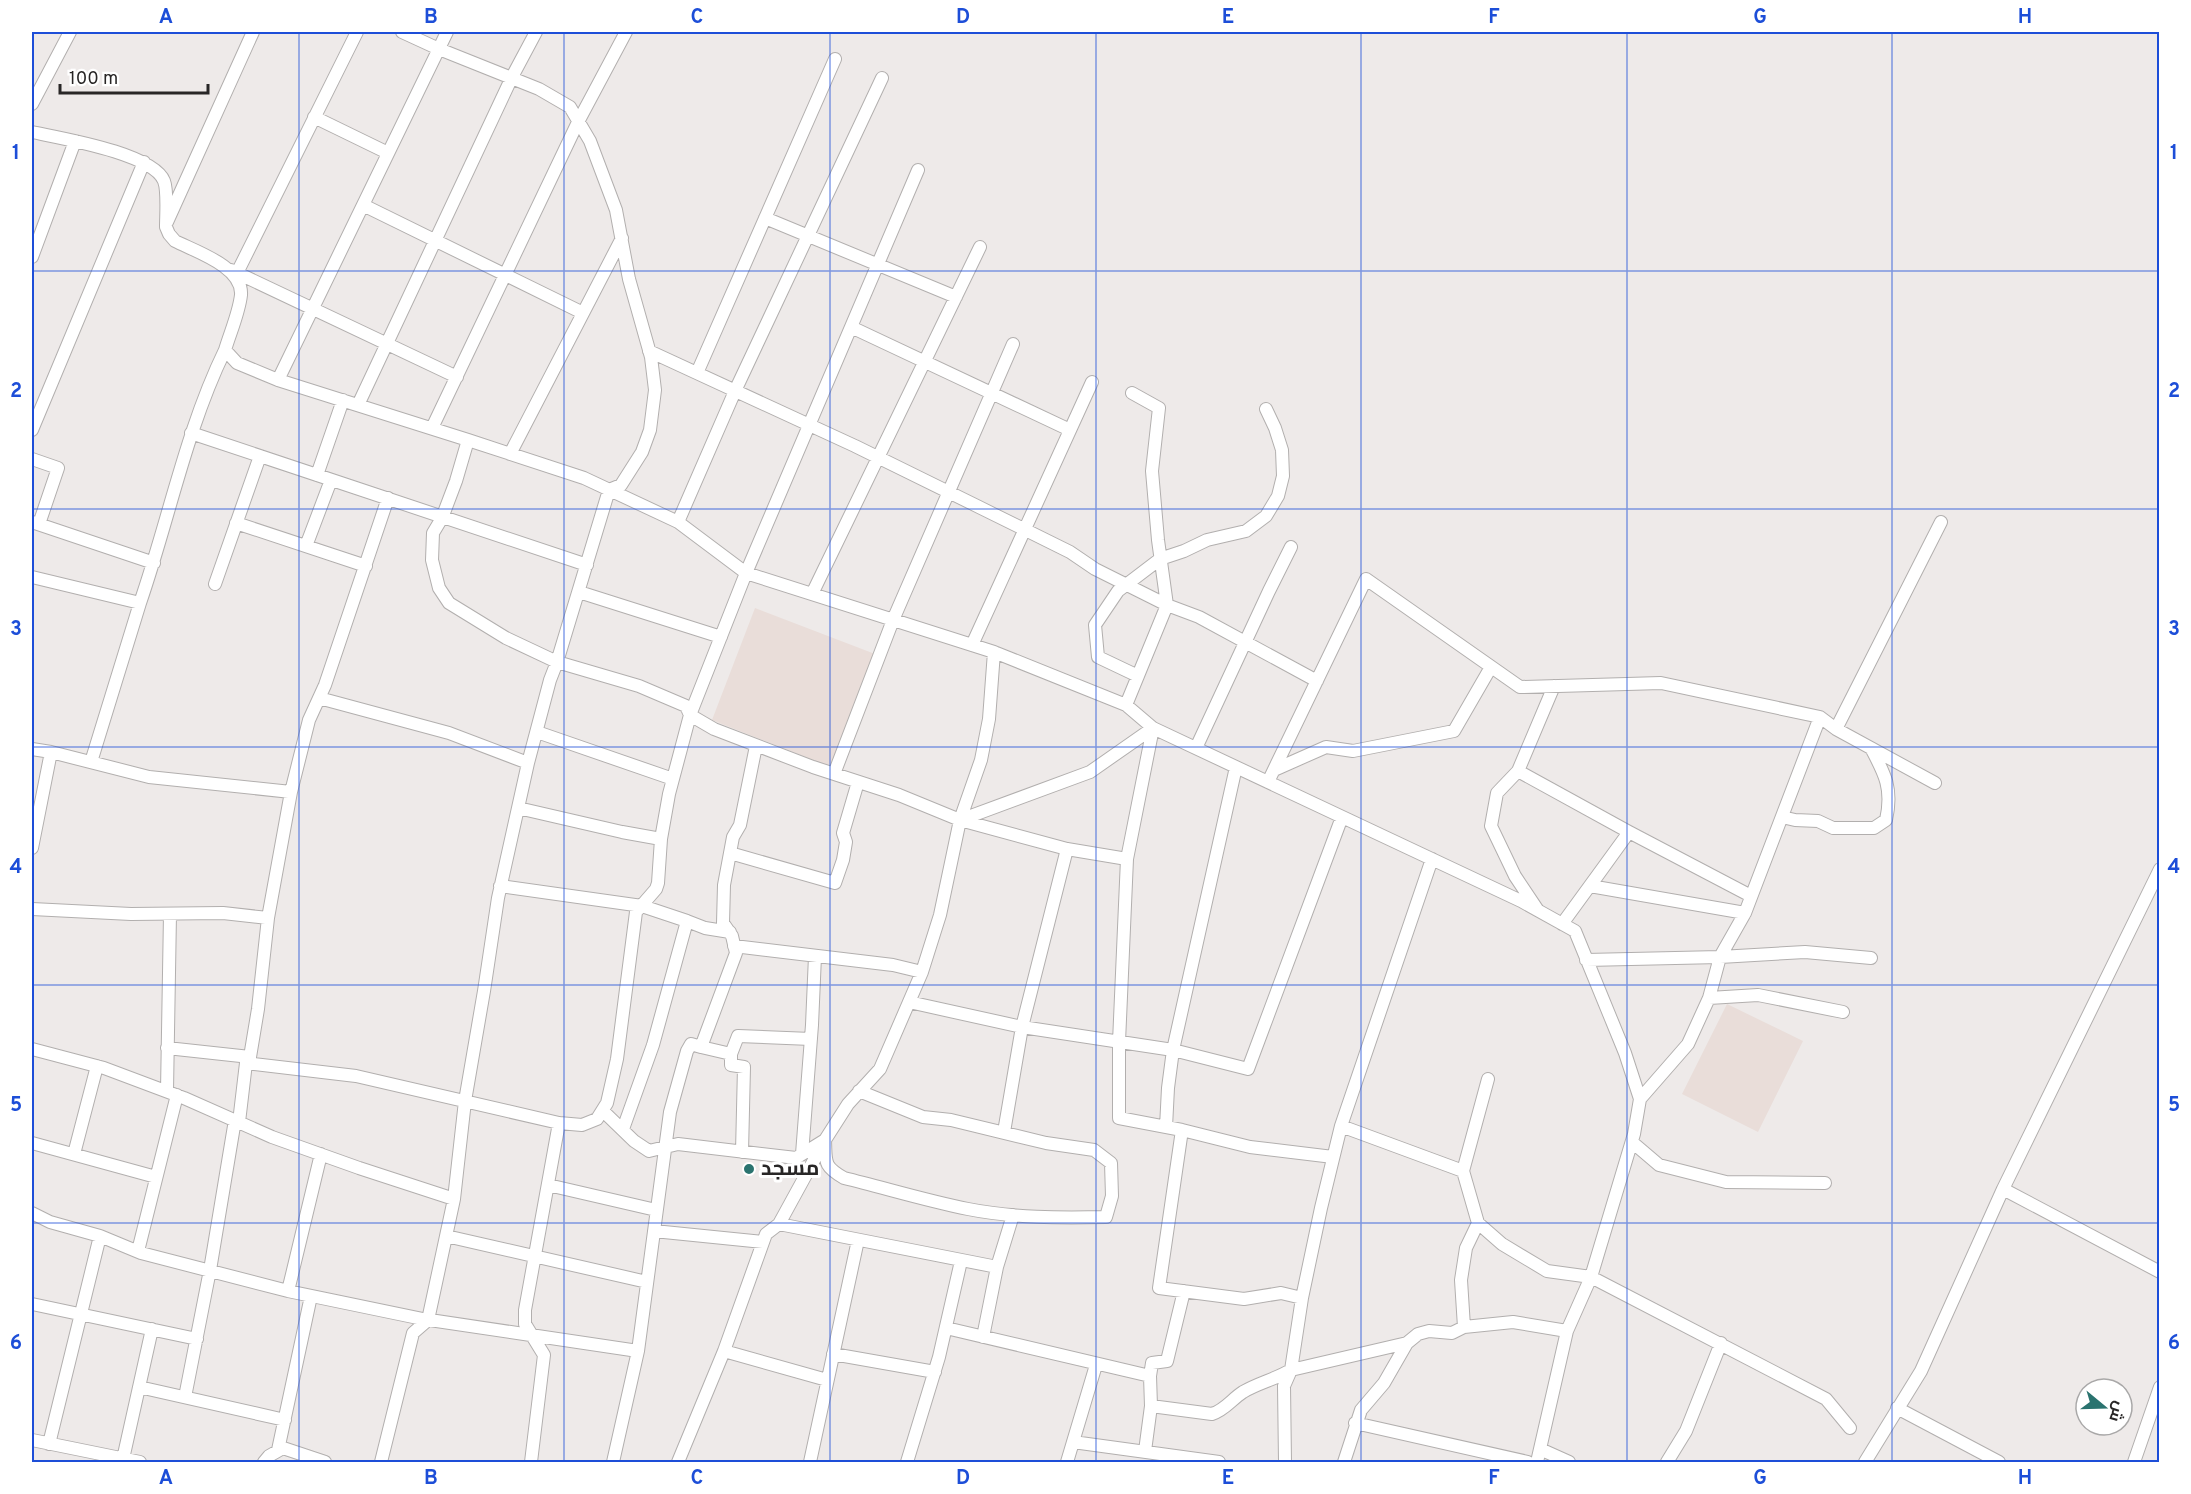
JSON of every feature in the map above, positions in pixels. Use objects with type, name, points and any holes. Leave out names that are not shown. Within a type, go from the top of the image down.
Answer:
[{"type":"street","points":[[32,104],[70,32]]},
{"type":"street","points":[[166,223],[253,32]]},
{"type":"street","points":[[233,271],[357,32]]},
{"type":"street","points":[[402,32],[540,89],[570,107],[590,141],[616,210],[629,279],[649,351],[655,390],[650,430],[642,452],[621,485],[609,490]]},
{"type":"street","points":[[278,380],[447,32]]},
{"type":"street","points":[[358,405],[512,77],[536,32]]},
{"type":"street","points":[[432,428],[578,122],[626,32]]},
{"type":"street","points":[[697,373],[835,59]]},
{"type":"street","points":[[678,522],[735,391],[882,78]]},
{"type":"street","points":[[314,117],[388,153]]},
{"type":"street","points":[[32,132],[94,144],[144,162],[164,181],[166,223],[169,234],[176,241],[233,271],[457,377]]},
{"type":"street","points":[[32,257],[75,141]]},
{"type":"street","points":[[32,430],[144,162]]},
{"type":"street","points":[[167,1048],[356,1076],[559,1123],[582,1125],[597,1119],[603,1112],[617,1059],[636,912],[656,889],[658,883],[661,839],[673,779],[690,715],[746,573],[918,170]]},
{"type":"street","points":[[363,205],[583,313]]},
{"type":"street","points":[[765,218],[956,297]]},
{"type":"street","points":[[510,454],[622,238]]},
{"type":"street","points":[[812,594],[980,247]]},
{"type":"street","points":[[91,762],[154,563],[191,433],[211,379],[225,350],[241,294],[233,271]]},
{"type":"street","points":[[851,327],[1070,430]]},
{"type":"street","points":[[834,774],[893,620],[1013,344]]},
{"type":"street","points":[[225,350],[237,363],[278,380],[584,478],[678,522],[746,573],[994,652],[1126,705],[1154,728],[1538,910],[1575,931],[1625,1053],[1640,1099],[1632,1142],[1591,1277],[1567,1331],[1537,1462]]},
{"type":"street","points":[[649,351],[949,492],[1070,552],[1095,569],[1167,605],[1199,617],[1317,681]]},
{"type":"street","points":[[972,645],[1092,382]]},
{"type":"street","points":[[1126,705],[1167,605],[1152,471],[1159,408],[1132,393]]},
{"type":"street","points":[[317,475],[344,400]]},
{"type":"street","points":[[1138,676],[1098,657],[1095,625],[1118,591],[1160,558],[1184,551],[1207,540],[1224,538],[1246,531],[1266,516],[1278,496],[1283,476],[1282,450],[1266,409]]},
{"type":"street","points":[[191,433],[587,565]]},
{"type":"street","points":[[468,440],[456,482],[442,518],[433,533],[432,560],[439,588],[449,603],[506,638],[557,662],[639,686],[686,706],[690,715],[714,729],[756,746],[899,795],[960,820],[1067,849],[1127,859]]},
{"type":"street","points":[[215,584],[260,456]]},
{"type":"street","points":[[32,459],[58,468],[35,523],[154,563]]},
{"type":"street","points":[[306,546],[331,480]]},
{"type":"street","points":[[381,1462],[413,1333],[428,1320],[454,1199],[465,1101],[501,886],[528,764],[550,680],[609,490]]},
{"type":"street","points":[[185,1397],[258,1009],[268,918],[291,792],[309,720],[366,566],[388,498]]},
{"type":"street","points":[[1836,729],[1941,522]]},
{"type":"street","points":[[236,523],[366,566]]},
{"type":"street","points":[[1196,748],[1291,547]]},
{"type":"street","points":[[32,577],[140,603]]},
{"type":"street","points":[[1268,782],[1366,579],[1520,687],[1661,683],[1820,717],[1836,729],[1935,783]]},
{"type":"street","points":[[579,592],[721,638]]},
{"type":"street","points":[[678,1462],[724,1351],[766,1234],[779,1224],[825,1140],[848,1104],[880,1069],[922,972],[940,915],[960,820],[981,760],[989,719],[994,652]]},
{"type":"street","points":[[1274,770],[1326,747],[1353,751],[1454,731],[1491,667]]},
{"type":"street","points":[[1538,910],[1515,876],[1491,826],[1497,793],[1518,771],[1554,686]]},
{"type":"street","points":[[319,698],[449,733],[528,764]]},
{"type":"street","points":[[1640,1099],[1688,1044],[1709,998],[1720,957],[1745,913],[1820,717]]},
{"type":"street","points":[[960,820],[1090,772],[1154,728]]},
{"type":"street","points":[[1154,728],[1127,859],[1119,1042],[1119,1118],[1182,1130],[1250,1147],[1333,1156]]},
{"type":"street","points":[[537,732],[673,779]]},
{"type":"street","points":[[700,1047],[736,953],[730,932],[723,923],[724,885],[733,837],[740,825],[756,746]]},
{"type":"street","points":[[1782,817],[1818,821],[1833,828],[1874,828],[1886,820],[1889,787],[1871,748]]},
{"type":"street","points":[[32,749],[149,777],[291,792]]},
{"type":"street","points":[[32,848],[51,752]]},
{"type":"street","points":[[1166,1127],[1173,1050],[1236,767]]},
{"type":"street","points":[[1518,771],[1751,896]]},
{"type":"street","points":[[730,853],[835,882],[843,860],[846,842],[843,833],[858,782]]},
{"type":"street","points":[[518,808],[661,839]]},
{"type":"street","points":[[909,1002],[1022,1027],[1173,1050],[1248,1069],[1342,817]]},
{"type":"street","points":[[1629,832],[1590,886],[1745,913]]},
{"type":"street","points":[[1562,924],[1629,832]]},
{"type":"street","points":[[1004,1132],[1022,1027],[1067,849]]},
{"type":"street","points":[[1285,1462],[1284,1386],[1291,1370],[1302,1298],[1333,1156],[1341,1126],[1432,859]]},
{"type":"street","points":[[1865,1462],[1921,1371],[2003,1189],[2160,869]]},
{"type":"street","points":[[501,886],[642,906],[705,928],[730,932]]},
{"type":"street","points":[[32,909],[131,914],[223,913],[268,918]]},
{"type":"street","points":[[138,1251],[156,1177],[172,1093],[167,1048],[170,914]]},
{"type":"street","points":[[623,1129],[653,1045],[687,921]]},
{"type":"street","points":[[734,946],[893,965],[922,972]]},
{"type":"street","points":[[1586,960],[1720,957],[1805,952],[1871,958]]},
{"type":"street","points":[[802,1154],[815,956]]},
{"type":"street","points":[[1709,998],[1758,995],[1843,1012]]},
{"type":"street","points":[[742,1152],[744,1066],[731,1065],[731,1054],[738,1036],[811,1039]]},
{"type":"street","points":[[613,1462],[638,1351],[670,1112],[687,1051],[691,1044],[731,1054]]},
{"type":"street","points":[[32,1049],[97,1066],[172,1093],[321,1154],[454,1199]]},
{"type":"street","points":[[74,1154],[97,1066]]},
{"type":"street","points":[[1488,1079],[1463,1171],[1478,1223],[1502,1244],[1547,1271],[1591,1277],[1826,1398],[1851,1428]]},
{"type":"street","points":[[825,1140],[826,1160],[830,1170],[844,1178],[969,1209],[1013,1215],[1106,1218],[1112,1196],[1111,1163],[1094,1150],[1046,1143],[951,1120],[923,1117],[859,1091]]},
{"type":"street","points":[[603,1112],[634,1141],[649,1151],[678,1144],[796,1158],[825,1140]]},
{"type":"street","points":[[531,1462],[544,1355],[525,1324],[525,1310],[559,1123]]},
{"type":"street","points":[[1341,1126],[1463,1171]]},
{"type":"street","points":[[1182,1130],[1159,1288],[1244,1299],[1281,1293],[1302,1298]]},
{"type":"street","points":[[1632,1142],[1659,1165],[1726,1182],[1825,1184]]},
{"type":"street","points":[[32,1143],[156,1177]]},
{"type":"street","points":[[288,1291],[321,1154]]},
{"type":"street","points":[[548,1185],[656,1210]]},
{"type":"street","points":[[2003,1189],[2160,1272]]},
{"type":"street","points":[[32,1214],[138,1251],[288,1291],[428,1320],[638,1351]]},
{"type":"street","points":[[983,1337],[997,1267],[1013,1215]]},
{"type":"street","points":[[1464,1327],[1461,1280],[1466,1248],[1478,1223]]},
{"type":"street","points":[[779,1224],[997,1267]]},
{"type":"street","points":[[654,1231],[764,1242]]},
{"type":"street","points":[[49,1444],[100,1236]]},
{"type":"street","points":[[446,1236],[647,1282]]},
{"type":"street","points":[[810,1462],[858,1240]]},
{"type":"street","points":[[907,1462],[935,1372],[961,1261]]},
{"type":"street","points":[[1145,1451],[1151,1406],[1152,1363],[1167,1361],[1184,1291]]},
{"type":"street","points":[[278,1450],[311,1296]]},
{"type":"street","points":[[32,1304],[196,1339]]},
{"type":"street","points":[[1344,1462],[1360,1410],[1384,1383],[1407,1343],[1418,1334],[1429,1330],[1452,1333],[1464,1327],[1513,1322],[1567,1331]]},
{"type":"street","points":[[946,1328],[1150,1377]]},
{"type":"street","points":[[123,1459],[152,1329]]},
{"type":"street","points":[[1151,1406],[1212,1414],[1220,1411],[1242,1392],[1276,1379],[1291,1370],[1407,1343]]},
{"type":"street","points":[[1667,1462],[1686,1431],[1721,1343]]},
{"type":"street","points":[[724,1351],[827,1380]]},
{"type":"street","points":[[833,1354],[935,1372]]},
{"type":"street","points":[[1067,1462],[1096,1365]]},
{"type":"street","points":[[139,1387],[285,1420]]},
{"type":"street","points":[[2134,1462],[2160,1387]]},
{"type":"street","points":[[1897,1408],[1999,1462]]},
{"type":"street","points":[[1355,1424],[1528,1462]]},
{"type":"street","points":[[32,1440],[140,1462]]},
{"type":"street","points":[[1074,1442],[1219,1462]]},
{"type":"street","points":[[264,1462],[269,1456],[283,1448],[325,1462]]},
{"type":"street","points":[[1540,1449],[1569,1462]]},
{"type":"shaded area","points":[[755,608],[875,654],[833,768],[712,720]]},
{"type":"shaded area","points":[[1727,1004],[1803,1041],[1758,1132],[1682,1094]]},
{"type":"place","name":"مسجد","points":[[749,1169]]}]
